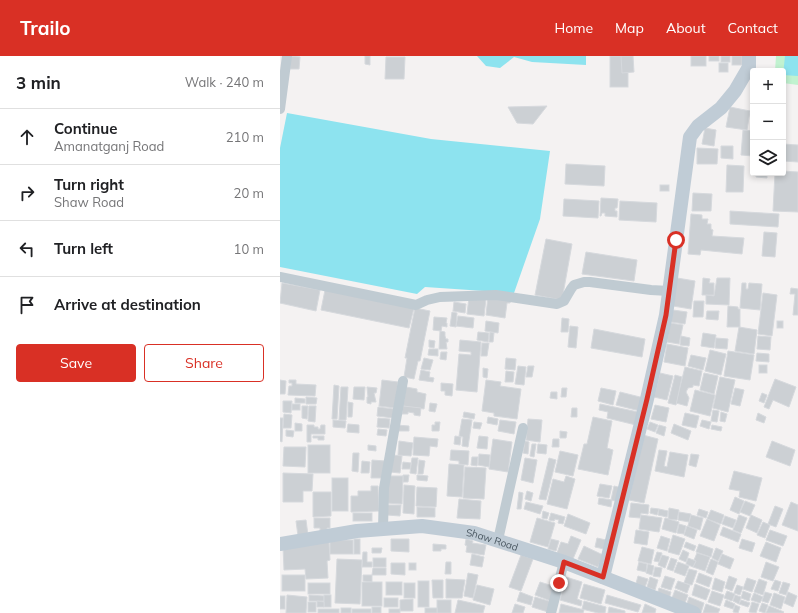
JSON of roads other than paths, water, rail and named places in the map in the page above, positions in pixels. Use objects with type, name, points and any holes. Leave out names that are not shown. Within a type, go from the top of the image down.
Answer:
[{"type":"main road","points":[[603,577],[666,315],[690,137],[698,126],[721,108],[735,91],[749,67],[749,56]]},
{"type":"main road","name":"Shaw Road","points":[[280,544],[357,531],[422,526],[474,532],[564,562],[694,613]]},
{"type":"street","points":[[280,109],[287,56]]},
{"type":"street","points":[[280,277],[416,305],[427,300],[440,297],[496,294],[557,304],[564,302],[574,285],[590,282],[669,291]]},
{"type":"street","points":[[383,529],[384,488],[403,381]]},
{"type":"street","points":[[498,540],[523,428]]},
{"type":"street","points":[[551,613],[564,562]]},
{"type":"water","points":[[477,56],[586,56],[586,65],[532,62],[514,57],[500,68],[486,66]]},
{"type":"water","points":[[785,56],[798,56],[798,76],[786,75],[786,68],[784,68]]},
{"type":"water","points":[[287,113],[431,139],[550,151],[540,219],[514,293],[425,287],[417,294],[280,267],[280,148]]}]
